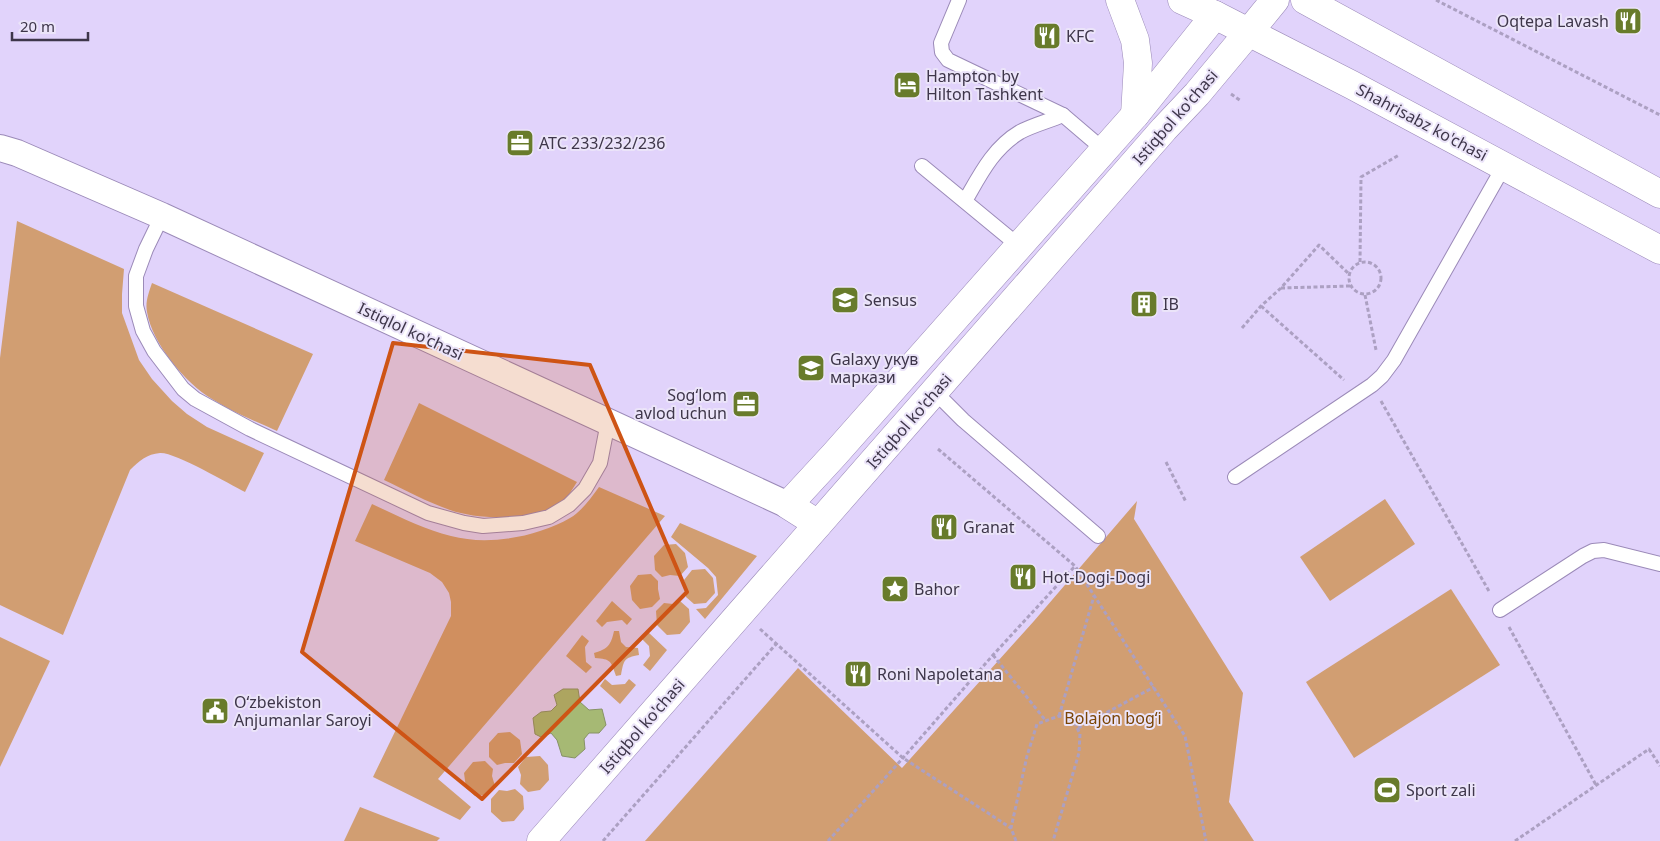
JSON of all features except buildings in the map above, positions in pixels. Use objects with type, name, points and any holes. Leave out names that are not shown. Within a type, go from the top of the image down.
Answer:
[{"type":"street","points":[[1120,0],[1134,40],[1138,63],[1135,115]]},
{"type":"street","name":"Shahrisabz ko'chasi","points":[[1182,0],[1222,8],[1248,32],[1660,250]]},
{"type":"street","name":"Istiqbol ko'chasi","points":[[541,841],[1197,94],[1275,0]]},
{"type":"street","points":[[1304,0],[1660,194]]},
{"type":"street","name":"Istiqbol ko'chasi","points":[[788,505],[1135,115],[1222,8]]},
{"type":"street","name":"Istiqlol ko'chasi","points":[[0,148],[17,153],[162,216],[788,505],[818,524]]},
{"type":"lane","points":[[958,0],[942,43],[942,52],[948,60],[1063,115],[1104,150]]},
{"type":"lane","points":[[965,201],[998,148],[1020,132],[1063,115]]},
{"type":"lane","points":[[922,166],[1019,246]]},
{"type":"lane","points":[[1235,477],[1360,394],[1377,380],[1394,360],[1504,166]]},
{"type":"lane","points":[[162,216],[146,249],[136,276],[136,306],[144,331],[154,350],[183,389],[195,399],[250,429],[428,513],[464,523],[484,526],[523,523],[549,516],[568,505],[585,489],[600,463],[608,422]]},
{"type":"lane","points":[[934,392],[963,420],[1098,536]]},
{"type":"lane","points":[[1500,610],[1583,556],[1593,552],[1604,550],[1660,564]]},
{"type":"path","points":[[1436,0],[1660,115]]},
{"type":"path","points":[[1230,94],[1241,102]]},
{"type":"path","points":[[1360,262],[1361,177],[1399,155]]},
{"type":"path","points":[[1242,328],[1319,245],[1349,274]]},
{"type":"path","points":[[1360,262],[1370,262],[1375,265],[1381,277],[1378,288],[1374,292],[1365,295],[1359,294],[1350,286],[1349,274],[1351,268],[1360,262]]},
{"type":"path","points":[[1281,288],[1350,286]]},
{"type":"path","points":[[1365,295],[1377,380],[1596,786]]},
{"type":"path","points":[[1261,306],[1360,394]]},
{"type":"path","points":[[938,449],[1075,566],[1185,736],[1206,841]]},
{"type":"path","points":[[1166,462],[1186,502]]},
{"type":"path","points":[[828,841],[904,758],[993,655],[1075,566]]},
{"type":"path","points":[[1059,716],[1095,596]]},
{"type":"path","points":[[760,629],[904,758],[1011,828]]},
{"type":"path","points":[[603,841],[777,644]]},
{"type":"path","points":[[993,655],[1046,721]]},
{"type":"path","points":[[1078,728],[1154,687]]},
{"type":"path","points":[[1016,841],[1011,828],[1027,756],[1037,724],[1059,716],[1073,719],[1080,734],[1078,753],[1053,841]]},
{"type":"path","points":[[1515,841],[1649,749],[1660,766]]},
{"type":"highlighted area","points":[[393,343],[590,365],[687,592],[482,799],[302,652]]},
{"type":"green space","points":[[17,221],[124,269],[122,313],[139,360],[152,379],[187,414],[207,427],[264,453],[245,492],[189,463],[167,454],[160,453],[144,458],[130,470],[63,635],[0,605],[0,358]]},
{"type":"green space","points":[[152,283],[313,354],[277,431],[220,404],[202,392],[181,373],[163,349],[150,324],[147,305]]},
{"type":"green space","points":[[419,403],[577,482],[561,503],[547,510],[519,516],[490,517],[475,516],[450,510],[384,480]]},
{"type":"green space","points":[[599,487],[665,516],[438,779],[471,807],[460,820],[373,777],[451,616],[451,602],[449,593],[442,582],[430,573],[355,541],[372,504],[430,530],[465,539],[496,540],[528,535],[557,525],[570,518],[582,508]]},
{"type":"green space","points":[[1385,499],[1415,544],[1330,601],[1300,557]]},
{"type":"green space","name":"Bolajon bog‘i","points":[[1137,501],[1134,519],[1243,693],[1229,802],[1254,841],[645,841],[798,668],[902,768],[1034,621]]},
{"type":"green space","points":[[680,523],[757,556],[705,619],[696,609],[706,608],[718,595],[716,577],[671,537]]},
{"type":"green space","points":[[676,544],[685,553],[688,567],[680,576],[670,575],[662,577],[655,570],[654,556],[664,545]]},
{"type":"green space","points":[[705,569],[713,578],[715,593],[706,603],[694,604],[686,597],[684,580],[692,570]]},
{"type":"green space","points":[[651,574],[658,581],[660,599],[652,607],[640,609],[632,600],[630,586],[638,575]]},
{"type":"green space","points":[[1451,589],[1500,665],[1354,758],[1306,682]]},
{"type":"green space","points":[[612,601],[632,619],[627,625],[622,620],[607,622],[602,627],[596,621]]},
{"type":"green space","points":[[680,601],[689,609],[690,622],[680,634],[667,635],[657,625],[656,611],[664,603],[673,604]]},
{"type":"green space","points":[[614,631],[619,631],[621,642],[626,647],[638,648],[639,655],[628,658],[623,666],[621,675],[616,676],[610,662],[595,658],[594,653],[608,646]]},
{"type":"green space","points":[[648,632],[667,650],[650,671],[643,665],[650,656],[649,646],[642,639]]},
{"type":"green space","points":[[582,635],[589,641],[585,647],[586,662],[592,667],[586,673],[566,656]]},
{"type":"green space","points":[[0,637],[50,661],[0,767]]},
{"type":"green space","points":[[605,679],[612,685],[625,684],[629,679],[636,685],[620,704],[600,686]]},
{"type":"green space","points":[[510,732],[520,740],[522,754],[514,763],[497,765],[489,757],[489,743],[498,733]]},
{"type":"green space","points":[[540,756],[548,765],[549,780],[540,790],[528,792],[520,784],[521,775],[518,767],[526,757]]},
{"type":"green space","points":[[485,761],[493,769],[492,776],[495,786],[487,795],[475,796],[466,788],[464,773],[473,762]]},
{"type":"green space","points":[[515,789],[523,796],[524,809],[514,821],[502,822],[491,812],[491,799],[499,790]]},
{"type":"green space","points":[[360,807],[440,838],[437,841],[344,841]]},
{"type":"shaded area","points":[[563,689],[578,689],[580,702],[589,710],[602,709],[606,725],[599,733],[589,733],[584,739],[585,749],[575,758],[562,756],[557,740],[551,733],[541,737],[535,734],[533,718],[541,712],[551,711],[557,705],[554,695]]},
{"type":"place","name":"Oqtepa Lavash","points":[[1628,21]]},
{"type":"place","name":"KFC","points":[[1047,36]]},
{"type":"place","name":"Hampton by Hilton Tashkent","points":[[907,85]]},
{"type":"place","name":"АТС 233/232/236","points":[[520,143]]},
{"type":"place","name":"Sensus","points":[[845,300]]},
{"type":"place","name":"IB","points":[[1144,304]]},
{"type":"place","name":"Galaxy укув маркази","points":[[811,368]]},
{"type":"place","name":"Sog‘lom avlod uchun","points":[[746,404]]},
{"type":"place","name":"Granat","points":[[944,527]]},
{"type":"place","name":"Hot-Dogi-Dogi","points":[[1023,577]]},
{"type":"place","name":"Bahor","points":[[895,589]]},
{"type":"place","name":"Roni Napoletana","points":[[858,674]]},
{"type":"place","name":"O‘zbekiston Anjumanlar Saroyi","points":[[215,711]]},
{"type":"place","name":"Sport zali","points":[[1387,790]]}]
